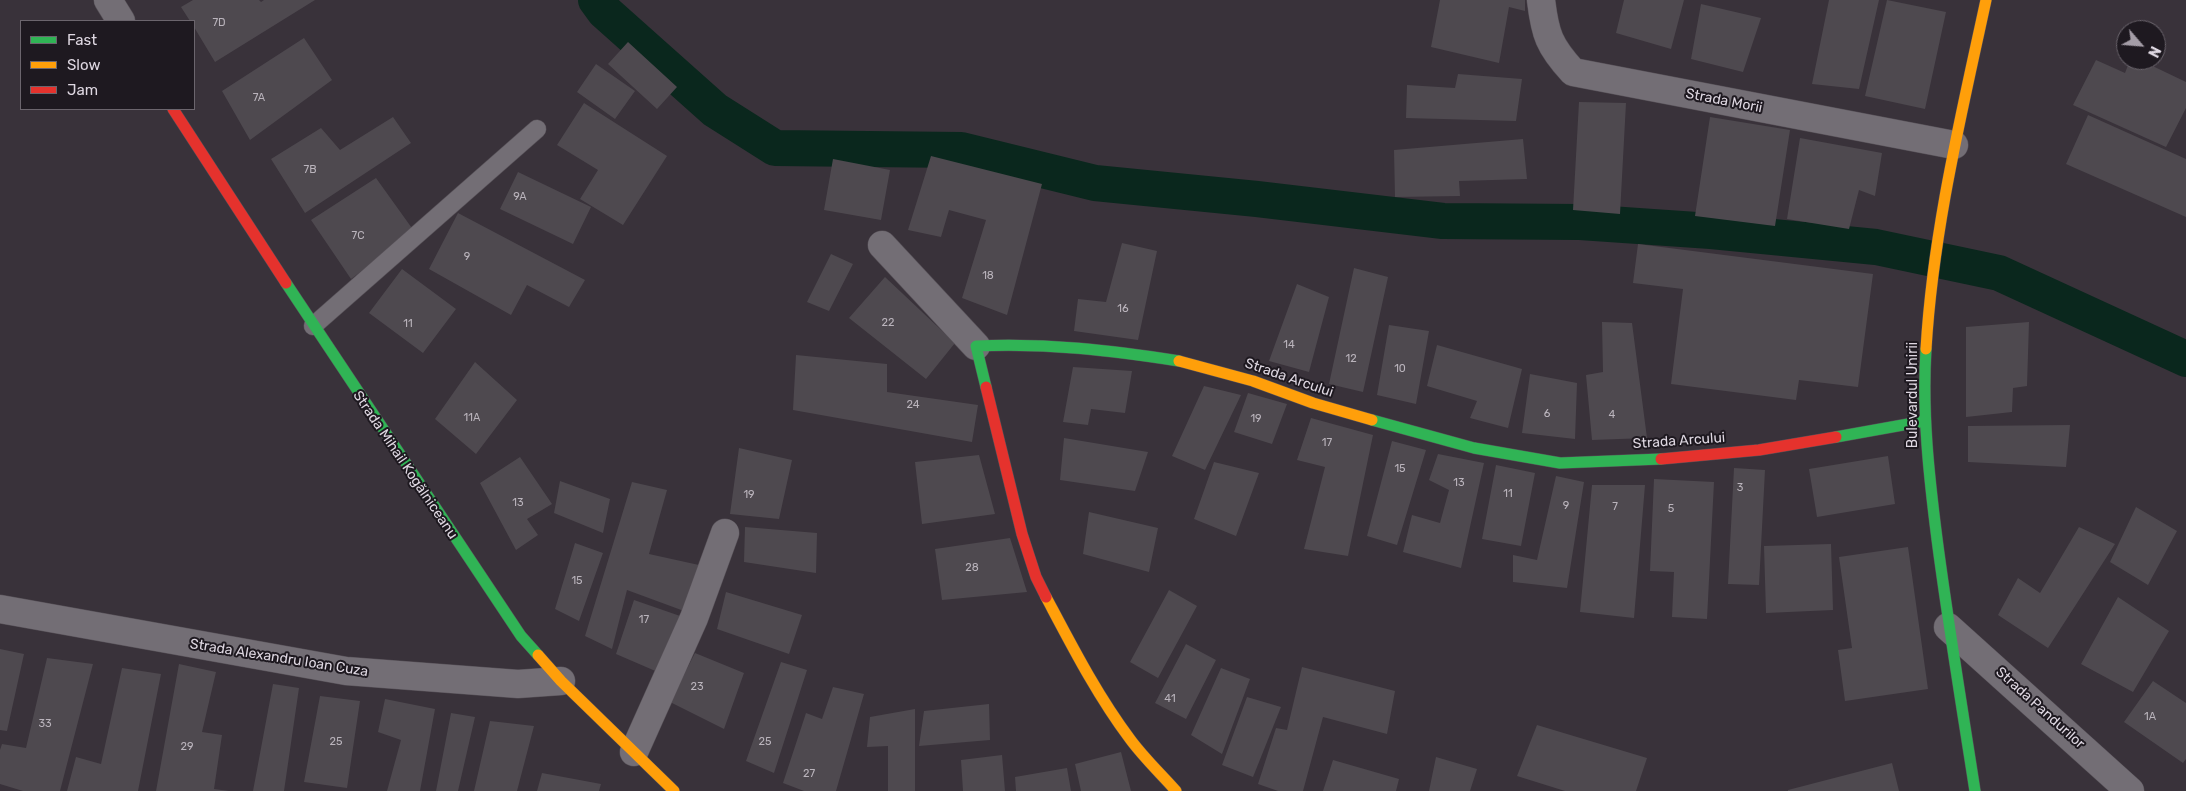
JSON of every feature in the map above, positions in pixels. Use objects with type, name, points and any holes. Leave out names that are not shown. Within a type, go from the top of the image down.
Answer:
[{"type":"street","points":[[108,0],[120,20]]},
{"type":"street","name":"Strada Morii","points":[[1541,0],[1545,30],[1556,53],[1573,72],[1954,145]]},
{"type":"street","name":"Bulevardul Unirii","points":[[1975,791],[1948,626],[1931,491],[1925,421],[1930,294],[1939,222],[1986,0]]},
{"type":"street","name":"Strada Mihail Kogălniceanu","points":[[175,110],[312,326],[521,636],[561,681],[674,791]]},
{"type":"street","points":[[882,245],[976,346],[1022,534],[1036,577],[1081,666],[1131,741],[1176,791]]},
{"type":"street","name":"Strada Arcului","points":[[976,346],[1028,344],[1112,350],[1190,363],[1253,381],[1313,403],[1474,448],[1560,462],[1661,459],[1759,450],[1925,421]]},
{"type":"street","points":[[634,752],[694,618],[725,533]]},
{"type":"street","name":"Strada Alexandru Ioan Cuza","points":[[0,609],[346,672],[518,684],[561,681]]},
{"type":"street","name":"Strada Pandurilor","points":[[1948,626],[2130,791]]},
{"type":"lane","points":[[312,326],[537,129]]},
{"type":"building","points":[[193,0],[259,0],[261,2],[264,0],[315,0],[215,62],[195,29],[195,20],[189,20],[181,7]]},
{"type":"building","points":[[1440,0],[1525,0],[1525,11],[1509,7],[1499,63],[1431,47]]},
{"type":"building","points":[[1624,0],[1684,0],[1671,49],[1616,33]]},
{"type":"building","points":[[1829,0],[1879,0],[1859,89],[1812,84]]},
{"type":"building","points":[[1887,0],[1946,12],[1925,109],[1865,96]]},
{"type":"building","points":[[1701,4],[1761,18],[1743,72],[1691,59]]},
{"type":"building","points":[[304,38],[332,80],[250,140],[222,91]]},
{"type":"building","points":[[628,42],[677,87],[657,109],[608,64]]},
{"type":"building","points":[[2096,60],[2125,73],[2126,70],[2161,70],[2186,82],[2186,108],[2166,147],[2073,105]]},
{"type":"building","points":[[596,64],[635,91],[615,119],[577,92]]},
{"type":"building","points":[[1458,74],[1522,79],[1516,121],[1406,118],[1407,85],[1455,88]]},
{"type":"building","points":[[1579,102],[1626,103],[1620,214],[1573,210]]},
{"type":"building","points":[[584,103],[667,156],[623,225],[580,199],[598,170],[557,145]]},
{"type":"building","points":[[2088,115],[2186,159],[2186,217],[2066,164]]},
{"type":"building","points":[[393,117],[411,143],[305,213],[271,159],[321,128],[340,150]]},
{"type":"building","points":[[1710,117],[1790,130],[1775,226],[1695,216]]},
{"type":"building","points":[[1800,138],[1882,153],[1875,196],[1859,190],[1849,229],[1787,219]]},
{"type":"building","points":[[1523,139],[1527,179],[1459,181],[1460,196],[1395,197],[1394,150]]},
{"type":"building","points":[[931,156],[1042,184],[1007,315],[962,298],[986,220],[949,210],[941,237],[908,230]]},
{"type":"building","points":[[833,159],[890,170],[881,220],[824,210]]},
{"type":"building","points":[[518,172],[591,207],[573,244],[500,209]]},
{"type":"building","points":[[376,178],[414,231],[351,279],[311,220]]},
{"type":"building","points":[[458,213],[585,280],[569,307],[527,285],[511,315],[429,269]]},
{"type":"building","points":[[1122,243],[1157,251],[1138,340],[1074,331],[1078,299],[1106,302]]},
{"type":"building","points":[[1638,244],[1873,274],[1858,387],[1799,380],[1796,400],[1671,384],[1683,289],[1633,283]]},
{"type":"building","points":[[831,254],[853,264],[829,311],[807,302]]},
{"type":"building","points":[[1354,268],[1388,277],[1363,392],[1329,384]]},
{"type":"building","points":[[402,269],[456,309],[423,353],[369,313]]},
{"type":"building","points":[[885,277],[955,343],[926,379],[849,318]]},
{"type":"building","points":[[1297,284],[1329,297],[1309,372],[1269,361]]},
{"type":"building","points":[[1602,322],[1632,323],[1647,438],[1592,440],[1586,375],[1603,372]]},
{"type":"building","points":[[2029,322],[2027,386],[2013,388],[2012,412],[1966,417],[1966,327]]},
{"type":"building","points":[[1389,325],[1429,331],[1416,404],[1377,395]]},
{"type":"building","points":[[1437,345],[1522,369],[1508,428],[1470,418],[1477,401],[1427,386]]},
{"type":"building","points":[[796,355],[887,364],[887,392],[978,405],[972,442],[793,410]]},
{"type":"building","points":[[475,362],[517,400],[476,454],[435,419]]},
{"type":"building","points":[[1073,367],[1132,371],[1125,413],[1091,409],[1088,425],[1063,422]]},
{"type":"building","points":[[1530,374],[1577,383],[1575,439],[1522,433]]},
{"type":"building","points":[[1204,386],[1241,395],[1205,470],[1172,456]]},
{"type":"building","points":[[1248,393],[1287,404],[1272,444],[1234,432]]},
{"type":"building","points":[[1311,418],[1373,435],[1348,556],[1304,549],[1325,467],[1297,460]]},
{"type":"building","points":[[2070,425],[2066,467],[1968,462],[1968,426]]},
{"type":"building","points":[[1064,438],[1148,452],[1135,491],[1060,480]]},
{"type":"building","points":[[1392,441],[1426,450],[1397,545],[1367,536]]},
{"type":"building","points":[[739,448],[792,460],[779,519],[730,514]]},
{"type":"building","points":[[1438,454],[1484,463],[1461,568],[1403,552],[1412,515],[1440,523],[1449,490],[1429,480]]},
{"type":"building","points":[[979,455],[995,514],[922,524],[915,462]]},
{"type":"building","points":[[1888,456],[1895,504],[1817,517],[1809,469]]},
{"type":"building","points":[[520,457],[552,504],[527,519],[538,535],[516,550],[480,483]]},
{"type":"building","points":[[1214,462],[1259,473],[1236,536],[1194,519]]},
{"type":"building","points":[[1496,465],[1535,473],[1521,546],[1482,539]]},
{"type":"building","points":[[1734,468],[1765,470],[1759,585],[1728,584]]},
{"type":"building","points":[[1556,476],[1584,482],[1567,588],[1513,582],[1513,555],[1537,560]]},
{"type":"building","points":[[1654,479],[1714,482],[1707,619],[1672,617],[1674,572],[1650,571]]},
{"type":"building","points":[[560,481],[610,499],[603,533],[554,513]]},
{"type":"building","points":[[632,482],[667,490],[649,554],[699,565],[684,611],[627,590],[612,649],[585,636]]},
{"type":"building","points":[[1592,485],[1645,485],[1634,618],[1580,612]]},
{"type":"building","points":[[2136,507],[2177,531],[2148,585],[2110,562]]},
{"type":"building","points":[[1089,512],[1158,528],[1149,572],[1083,554]]},
{"type":"building","points":[[745,527],[817,533],[816,573],[744,562]]},
{"type":"building","points":[[2079,527],[2115,544],[2048,648],[1998,615],[2018,578],[2040,593]]},
{"type":"building","points":[[1010,538],[1027,592],[942,600],[935,549]]},
{"type":"building","points":[[575,543],[603,553],[579,621],[555,609]]},
{"type":"building","points":[[1831,544],[1833,610],[1766,613],[1764,546]]},
{"type":"building","points":[[1908,547],[1928,689],[1845,701],[1838,650],[1852,648],[1839,557]]},
{"type":"building","points":[[1169,590],[1197,606],[1158,678],[1130,662]]},
{"type":"building","points":[[726,592],[802,615],[789,654],[717,629]]},
{"type":"building","points":[[2118,597],[2169,631],[2133,692],[2081,664]]},
{"type":"building","points":[[634,600],[683,617],[660,673],[616,654]]},
{"type":"building","points":[[1186,644],[1216,660],[1186,719],[1155,703]]},
{"type":"building","points":[[0,649],[24,654],[7,731],[0,730]]},
{"type":"building","points":[[695,653],[744,673],[724,729],[670,702]]},
{"type":"building","points":[[47,658],[93,664],[60,791],[23,791],[0,784],[0,750],[2,744],[26,748]]},
{"type":"building","points":[[781,662],[807,670],[774,773],[746,761]]},
{"type":"building","points":[[179,664],[216,672],[202,732],[222,735],[214,789],[229,791],[156,791]]},
{"type":"building","points":[[1302,667],[1395,691],[1387,734],[1323,717],[1303,791],[1278,791],[1258,784],[1276,728],[1287,730]]},
{"type":"building","points":[[122,668],[161,674],[138,791],[67,791],[76,757],[101,764]]},
{"type":"building","points":[[1221,668],[1250,679],[1222,754],[1191,735]]},
{"type":"building","points":[[2153,681],[2186,703],[2186,759],[2183,763],[2124,722]]},
{"type":"building","points":[[273,684],[299,688],[284,791],[253,791]]},
{"type":"building","points":[[833,687],[864,694],[836,791],[804,791],[783,783],[806,713],[822,719]]},
{"type":"building","points":[[320,696],[360,701],[347,788],[304,782]]},
{"type":"building","points":[[1247,697],[1281,707],[1253,777],[1222,765]]},
{"type":"building","points":[[385,699],[435,709],[420,791],[387,791],[401,740],[378,732]]},
{"type":"building","points":[[989,704],[990,740],[919,746],[924,711]]},
{"type":"building","points":[[915,709],[915,791],[888,791],[888,746],[867,747],[870,717]]},
{"type":"building","points":[[451,713],[475,717],[458,791],[436,791]]},
{"type":"building","points":[[490,721],[534,726],[517,791],[474,791]]},
{"type":"building","points":[[1537,725],[1647,758],[1636,791],[1565,791],[1517,776]]},
{"type":"building","points":[[1121,752],[1131,791],[1081,791],[1075,764]]},
{"type":"building","points":[[1002,755],[1005,791],[963,791],[961,760]]},
{"type":"building","points":[[1436,757],[1477,769],[1470,791],[1429,791]]},
{"type":"building","points":[[1333,760],[1399,779],[1396,791],[1323,791]]},
{"type":"building","points":[[1892,763],[1899,791],[1788,791],[1788,790]]},
{"type":"building","points":[[1067,768],[1071,791],[1016,791],[1015,777]]},
{"type":"building","points":[[542,773],[601,784],[599,791],[537,791]]},
{"type":"waterway","points":[[596,0],[604,11],[715,110],[775,148],[961,150],[1095,183],[1257,199],[1443,221],[1580,222],[1711,231],[1876,247],[1999,273],[2186,359]]},
{"type":"traffic: fast","points":[[286,283],[521,636],[538,655]]},
{"type":"traffic: fast","points":[[986,387],[976,346],[1002,345],[1078,348],[1179,361]]},
{"type":"traffic: fast","points":[[1926,349],[1925,397],[1931,492],[1975,791]]},
{"type":"traffic: fast","points":[[1372,420],[1474,448],[1560,463],[1661,459]]},
{"type":"traffic: fast","points":[[1836,437],[1925,421]]},
{"type":"traffic: slow","points":[[1926,349],[1941,217],[1986,0]]},
{"type":"traffic: slow","points":[[1179,361],[1253,381],[1313,403],[1372,420]]},
{"type":"traffic: slow","points":[[1046,597],[1085,670],[1118,722],[1141,753],[1176,791]]},
{"type":"traffic: slow","points":[[538,655],[561,681],[674,791]]},
{"type":"traffic: jam","points":[[174,110],[286,283]]},
{"type":"traffic: jam","points":[[986,387],[1022,534],[1036,577],[1046,597]]},
{"type":"traffic: jam","points":[[1661,459],[1759,450],[1836,437]]}]
